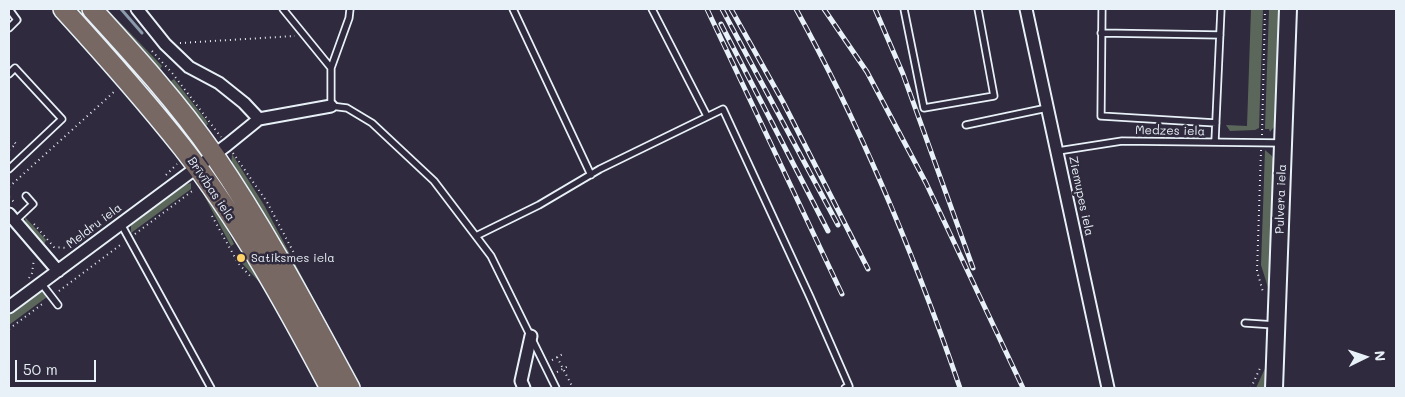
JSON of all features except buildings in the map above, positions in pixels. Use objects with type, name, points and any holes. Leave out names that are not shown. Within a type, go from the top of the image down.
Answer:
[{"type":"highway","name":"Brīvības iela","points":[[63,9],[132,85],[187,168],[254,253],[297,325],[330,388]]},
{"type":"highway","name":"Brīvības iela","points":[[92,9],[176,105],[214,154],[288,272],[350,388]]},
{"type":"main road","name":"Pulvera iela","points":[[1274,388],[1288,9]]},
{"type":"street","points":[[137,9],[165,44],[189,67],[219,83],[244,103],[259,119],[331,106]]},
{"type":"street","name":"Ziemupes iela","points":[[1026,9],[1108,388]]},
{"type":"street","name":"Meldru iela","points":[[9,307],[120,223],[187,168],[214,154],[259,119]]},
{"type":"street","points":[[16,216],[58,271]]},
{"type":"street","points":[[524,388],[521,381],[531,336]]},
{"type":"lane","points":[[9,9],[17,20],[9,28]]},
{"type":"lane","points":[[283,9],[331,68]]},
{"type":"lane","points":[[350,9],[349,18],[331,68],[331,106],[347,108],[372,123],[434,182],[491,256],[556,388]]},
{"type":"lane","points":[[512,9],[591,175]]},
{"type":"lane","points":[[652,9],[708,116]]},
{"type":"lane","points":[[904,9],[924,108],[994,96],[978,9]]},
{"type":"lane","points":[[1102,9],[1101,116],[1216,123]]},
{"type":"lane","points":[[1215,141],[1221,9]]},
{"type":"lane","points":[[1101,33],[1220,35]]},
{"type":"lane","points":[[9,74],[16,68],[62,119],[9,168]]},
{"type":"lane","points":[[966,125],[1047,108]]},
{"type":"lane","points":[[476,236],[539,205],[591,175],[723,109],[849,386],[845,388]]},
{"type":"lane","name":"Medzes iela","points":[[1058,151],[1122,140],[1283,143]]},
{"type":"lane","points":[[16,216],[33,204],[26,196]]},
{"type":"lane","points":[[120,223],[211,388]]},
{"type":"lane","points":[[41,283],[58,305]]},
{"type":"lane","points":[[1245,323],[1277,326]]},
{"type":"path","points":[[1264,9],[1257,271],[1266,299]]},
{"type":"path","points":[[165,44],[305,36]]},
{"type":"path","points":[[9,187],[119,88]]},
{"type":"path","points":[[9,150],[16,144],[13,140]]},
{"type":"path","points":[[162,178],[187,168],[175,158]]},
{"type":"path","points":[[9,329],[197,187],[201,194]]},
{"type":"path","points":[[9,197],[16,216],[54,247],[63,249],[72,247]]},
{"type":"path","points":[[208,208],[238,263],[253,280]]},
{"type":"path","points":[[23,282],[31,275],[34,256],[41,250]]},
{"type":"path","points":[[544,364],[563,354]]},
{"type":"path","points":[[556,357],[573,388]]},
{"type":"path","points":[[1251,388],[1263,362]]},
{"type":"path","points":[[550,376],[570,365]]},
{"type":"green space","points":[[73,9],[85,9],[194,136],[190,138],[134,70]]},
{"type":"green space","points":[[101,9],[107,9],[162,66],[160,69]]},
{"type":"green space","points":[[1251,9],[1263,9],[1259,128],[1255,130],[1230,131],[1226,125],[1247,126]]},
{"type":"green space","points":[[1269,9],[1281,9],[1277,123],[1270,132],[1269,129],[1265,129]]},
{"type":"green space","points":[[174,79],[206,120],[208,124],[206,126],[201,127],[171,81]]},
{"type":"green space","points":[[1265,150],[1272,156],[1275,164],[1270,294],[1261,265]]},
{"type":"green space","points":[[232,154],[264,205],[361,388],[358,388],[231,166]]},
{"type":"green space","points":[[191,183],[191,189],[131,233],[131,224],[178,187]]},
{"type":"green space","points":[[199,186],[216,206],[234,244],[231,246]]},
{"type":"green space","points":[[25,217],[46,240],[44,245],[26,224]]},
{"type":"green space","points":[[244,259],[261,278],[278,312],[261,284],[240,261]]},
{"type":"green space","points":[[42,291],[47,297],[9,325],[9,314]]},
{"type":"green space","points":[[1267,364],[1269,388],[1256,388]]},
{"type":"waterway","points":[[121,9],[142,33]]},
{"type":"railway","points":[[707,9],[842,294]]},
{"type":"railway","points":[[722,9],[838,225]]},
{"type":"railway","points":[[731,9],[783,102],[868,269]]},
{"type":"railway","points":[[796,9],[844,101],[886,195],[925,291],[960,388]]},
{"type":"railway","points":[[824,9],[867,72],[926,183],[1023,388]]},
{"type":"railway","points":[[875,9],[903,74],[973,268]]},
{"type":"railway","points":[[721,24],[828,231]]},
{"type":"place","name":"Satiksmes iela","points":[[241,258]]}]
